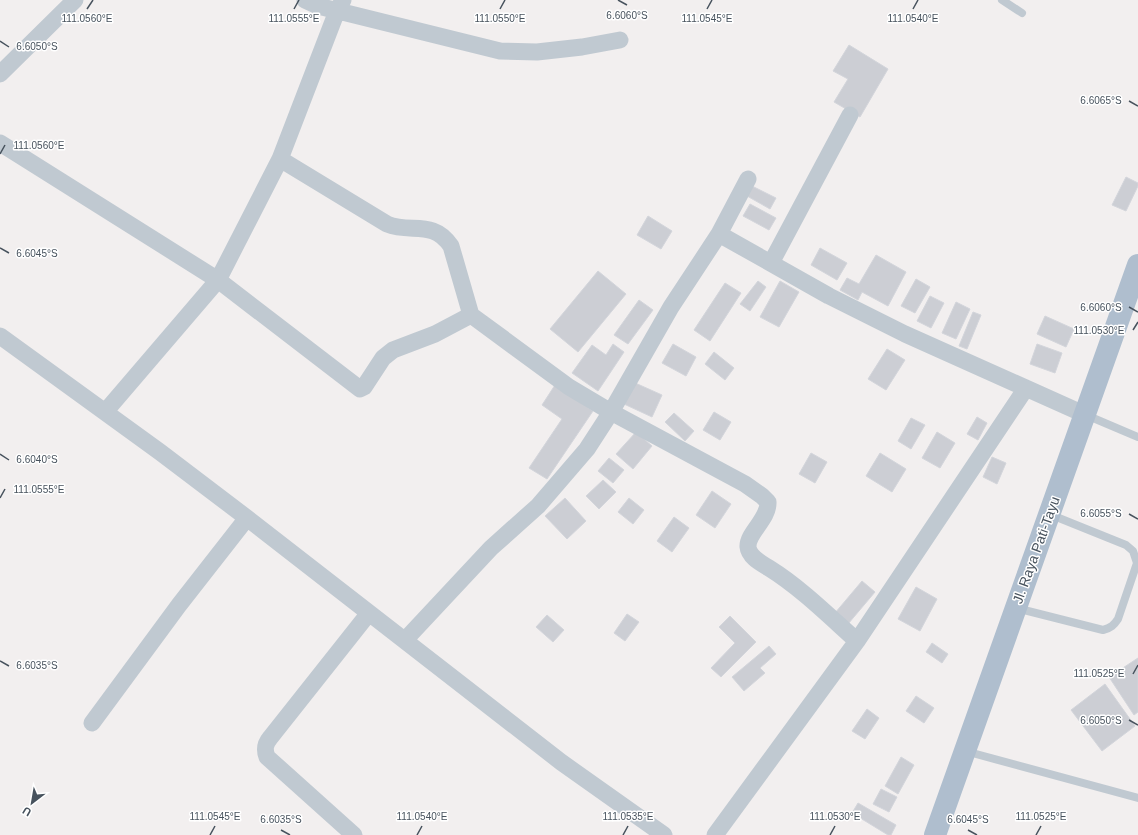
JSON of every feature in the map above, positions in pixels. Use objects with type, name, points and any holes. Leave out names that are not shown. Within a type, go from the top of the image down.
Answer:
[{"type":"main road","name":"Jl. Raya Pati-Tayu","points":[[935,835],[1015,608],[1086,415],[1138,265]]},
{"type":"street","points":[[0,74],[76,0]]},
{"type":"street","points":[[305,0],[318,6],[340,6],[500,50],[537,52],[582,47],[620,40]]},
{"type":"street","points":[[106,412],[218,280],[280,159],[340,6]]},
{"type":"street","points":[[771,263],[850,115]]},
{"type":"street","points":[[0,143],[218,280],[360,389],[364,387],[383,358],[393,350],[435,334],[471,315]]},
{"type":"street","points":[[280,159],[387,224],[398,228],[426,228],[448,240],[452,246],[471,315],[569,387],[745,484],[762,496],[768,502],[767,510],[748,543],[749,552],[759,562],[790,582],[857,641]]},
{"type":"street","points":[[405,640],[490,548],[538,506],[587,449],[612,412],[671,307],[719,234],[748,179]]},
{"type":"street","points":[[719,234],[829,296],[905,334],[1086,415]]},
{"type":"street","points":[[0,336],[106,412],[248,518],[562,762],[664,835]]},
{"type":"street","points":[[715,835],[857,641],[1026,388]]},
{"type":"street","points":[[92,723],[179,605],[248,518]]},
{"type":"street","points":[[354,835],[267,757],[265,751],[266,743],[370,613]]},
{"type":"lane","points":[[1002,0],[1022,13]]},
{"type":"lane","points":[[1086,415],[1138,437]]},
{"type":"lane","points":[[1015,608],[1103,630],[1114,625],[1118,619],[1137,563],[1133,552],[1126,545],[1050,514]]},
{"type":"lane","points":[[965,751],[1138,798]]},
{"type":"building","points":[[849,45],[888,69],[860,117],[834,102],[848,79],[833,71]]},
{"type":"building","points":[[1126,177],[1138,183],[1138,186],[1126,211],[1112,205]]},
{"type":"building","points":[[752,186],[776,198],[770,209],[747,196]]},
{"type":"building","points":[[750,204],[776,218],[769,230],[743,216]]},
{"type":"building","points":[[648,216],[672,231],[661,249],[637,235]]},
{"type":"building","points":[[820,248],[847,263],[837,280],[811,265]]},
{"type":"building","points":[[876,255],[906,272],[888,306],[862,292],[858,300],[840,290],[847,278],[859,284]]},
{"type":"building","points":[[598,271],[626,294],[578,352],[550,329]]},
{"type":"building","points":[[916,279],[930,287],[915,313],[901,306]]},
{"type":"building","points":[[758,281],[766,287],[750,311],[740,304]]},
{"type":"building","points":[[780,281],[799,292],[779,327],[760,317]]},
{"type":"building","points":[[725,283],[741,293],[710,341],[694,330]]},
{"type":"building","points":[[930,296],[944,303],[931,328],[917,321]]},
{"type":"building","points":[[639,300],[653,310],[628,344],[614,335]]},
{"type":"building","points":[[956,302],[970,309],[956,339],[942,333]]},
{"type":"building","points":[[973,312],[981,315],[967,349],[959,346]]},
{"type":"building","points":[[1045,316],[1074,329],[1066,347],[1037,334]]},
{"type":"building","points":[[613,344],[624,352],[598,391],[572,373],[592,345],[606,355]]},
{"type":"building","points":[[673,344],[696,357],[686,376],[662,363]]},
{"type":"building","points":[[1037,344],[1062,353],[1055,373],[1030,364]]},
{"type":"building","points":[[887,349],[905,360],[886,390],[868,379]]},
{"type":"building","points":[[714,352],[734,368],[725,380],[705,364]]},
{"type":"building","points":[[633,382],[662,395],[652,417],[624,404]]},
{"type":"building","points":[[555,385],[593,411],[547,479],[529,468],[562,419],[542,405]]},
{"type":"building","points":[[714,412],[731,422],[720,440],[703,430]]},
{"type":"building","points":[[674,413],[694,431],[685,441],[665,422]]},
{"type":"building","points":[[977,417],[987,423],[978,440],[967,434]]},
{"type":"building","points":[[911,418],[925,425],[911,449],[898,441]]},
{"type":"building","points":[[636,432],[652,446],[633,469],[616,454]]},
{"type":"building","points":[[937,432],[955,443],[940,468],[922,458]]},
{"type":"building","points":[[811,453],[827,462],[815,483],[799,474]]},
{"type":"building","points":[[880,453],[906,469],[892,492],[866,476]]},
{"type":"building","points":[[992,457],[1006,463],[997,484],[983,477]]},
{"type":"building","points":[[609,458],[624,470],[613,483],[598,471]]},
{"type":"building","points":[[603,480],[616,492],[599,509],[586,496]]},
{"type":"building","points":[[712,491],[731,504],[715,528],[696,515]]},
{"type":"building","points":[[565,498],[586,521],[567,539],[545,516]]},
{"type":"building","points":[[629,498],[644,510],[633,524],[618,512]]},
{"type":"building","points":[[674,517],[689,528],[672,552],[657,541]]},
{"type":"building","points":[[862,581],[875,592],[848,624],[835,613]]},
{"type":"building","points":[[916,587],[937,599],[920,631],[898,619]]},
{"type":"building","points":[[627,614],[639,622],[625,641],[614,633]]},
{"type":"building","points":[[547,615],[564,630],[553,642],[536,627]]},
{"type":"building","points":[[730,616],[756,642],[721,677],[711,668],[735,643],[719,627]]},
{"type":"building","points":[[932,643],[948,654],[942,663],[926,652]]},
{"type":"building","points":[[769,646],[776,654],[760,668],[765,673],[744,691],[732,677]]},
{"type":"building","points":[[1138,658],[1138,712],[1134,715],[1109,677]]},
{"type":"building","points":[[1105,684],[1135,726],[1102,751],[1071,710]]},
{"type":"building","points":[[916,696],[934,708],[924,723],[906,711]]},
{"type":"building","points":[[867,709],[879,718],[865,739],[852,731]]},
{"type":"building","points":[[901,757],[914,765],[898,794],[885,786]]},
{"type":"building","points":[[881,789],[897,797],[889,812],[873,804]]},
{"type":"building","points":[[858,803],[896,825],[891,835],[888,835],[852,813]]}]
